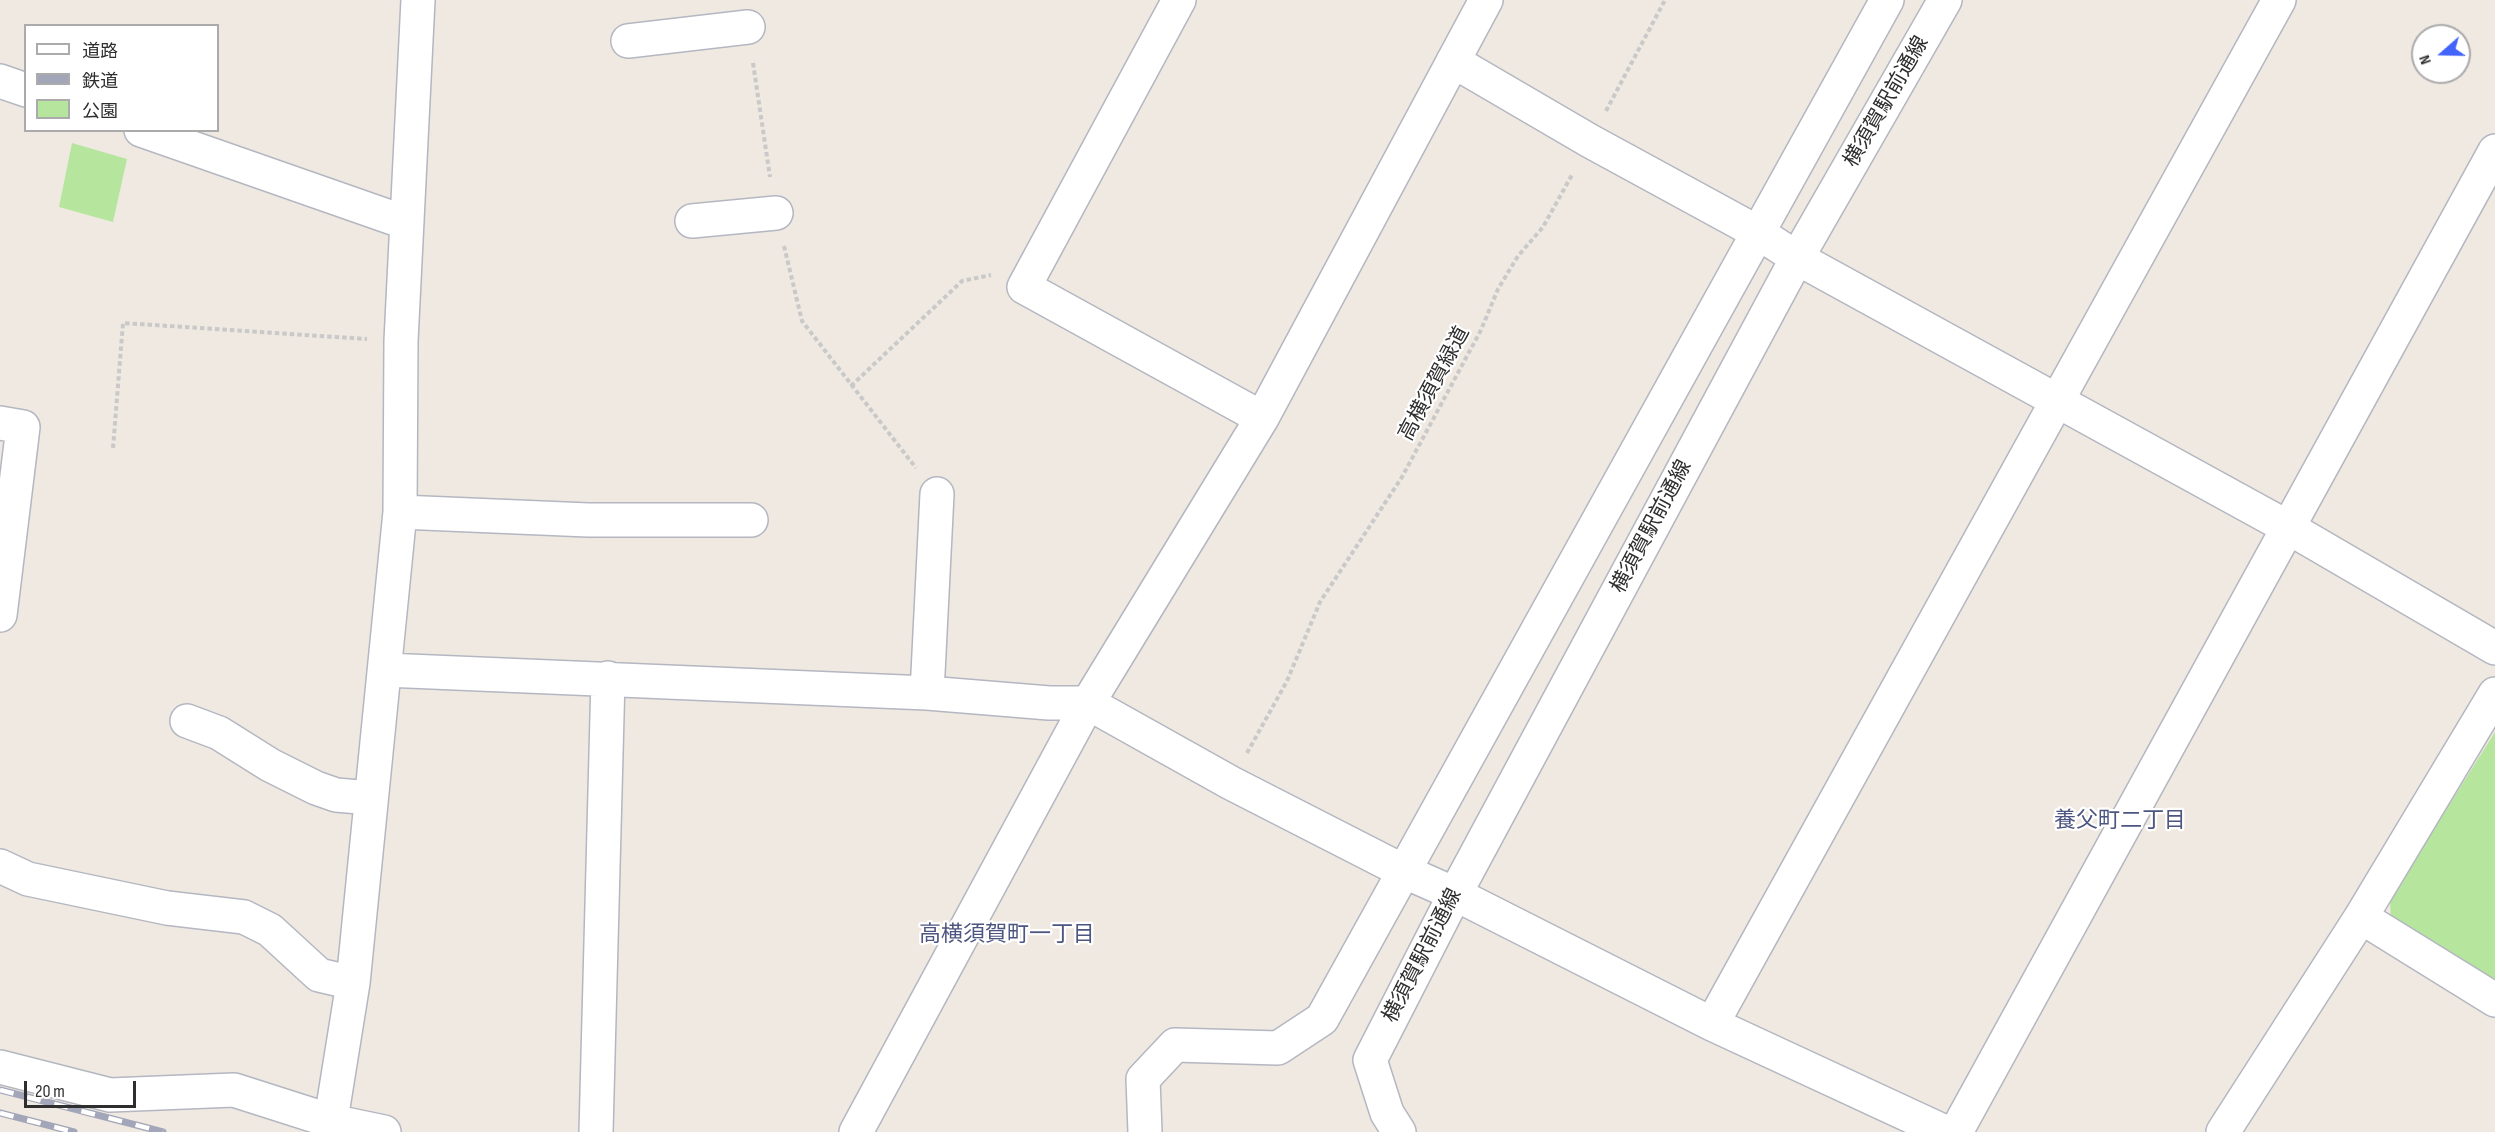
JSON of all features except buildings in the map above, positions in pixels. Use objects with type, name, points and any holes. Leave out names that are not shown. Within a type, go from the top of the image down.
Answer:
[{"type":"street","points":[[330,1127],[353,983],[400,512],[401,341],[418,0]]},
{"type":"street","points":[[1179,0],[1024,286],[1262,418]]},
{"type":"street","points":[[856,1132],[1088,703],[1262,418],[1486,0]]},
{"type":"street","points":[[1145,1132],[1143,1079],[1175,1046],[1278,1048],[1322,1019],[1756,232],[1887,0]]},
{"type":"street","name":"横須賀駅前通線","points":[[1399,1132],[1387,1113],[1370,1060],[1455,894],[1797,258],[1945,0]]},
{"type":"street","points":[[1713,1024],[2057,399],[2280,0]]},
{"type":"street","points":[[628,41],[747,27]]},
{"type":"street","points":[[1453,61],[1590,141],[1756,232],[1797,258],[2289,528],[2495,648]]},
{"type":"street","points":[[0,81],[24,89]]},
{"type":"street","points":[[147,132],[407,223]]},
{"type":"street","points":[[1956,1132],[2495,151]]},
{"type":"street","points":[[692,221],[776,213]]},
{"type":"street","points":[[0,423],[23,428],[0,615]]},
{"type":"street","points":[[927,693],[937,494]]},
{"type":"street","points":[[400,512],[588,520],[752,520]]},
{"type":"street","points":[[385,670],[608,678],[927,693],[1049,703],[1088,703],[1231,783],[1403,871],[1455,894],[1713,1024],[1945,1132]]},
{"type":"street","points":[[596,1132],[608,678]]},
{"type":"street","points":[[2223,1132],[2361,917],[2495,694]]},
{"type":"street","points":[[187,721],[219,733],[270,765],[316,788],[336,795],[371,798]]},
{"type":"street","points":[[0,866],[28,879],[132,901],[166,908],[244,917],[270,930],[319,975],[353,983]]},
{"type":"street","points":[[2361,917],[2495,1000]]},
{"type":"street","points":[[0,1067],[110,1095],[234,1090],[330,1127],[384,1132]]},
{"type":"path","name":"高横須賀緑道","points":[[1231,783],[1287,681],[1320,602],[1402,477],[1481,330],[1498,289],[1518,256],[1543,227],[1665,0]]},
{"type":"path","points":[[747,27],[776,213],[802,321],[937,494]]},
{"type":"path","points":[[851,386],[962,281],[1035,265]]},
{"type":"path","points":[[113,448],[123,323],[401,341]]},
{"type":"green space","points":[[72,143],[127,159],[113,222],[59,207]]},
{"type":"green space","points":[[2495,732],[2495,988],[2391,923],[2390,899]]},
{"type":"railway","points":[[0,1090],[163,1132]]},
{"type":"railway","points":[[0,1113],[74,1132]]},
{"type":"district","name":"養父町二丁目","points":[[2120,821]]},
{"type":"district","name":"高横須賀町一丁目","points":[[1007,935]]}]
